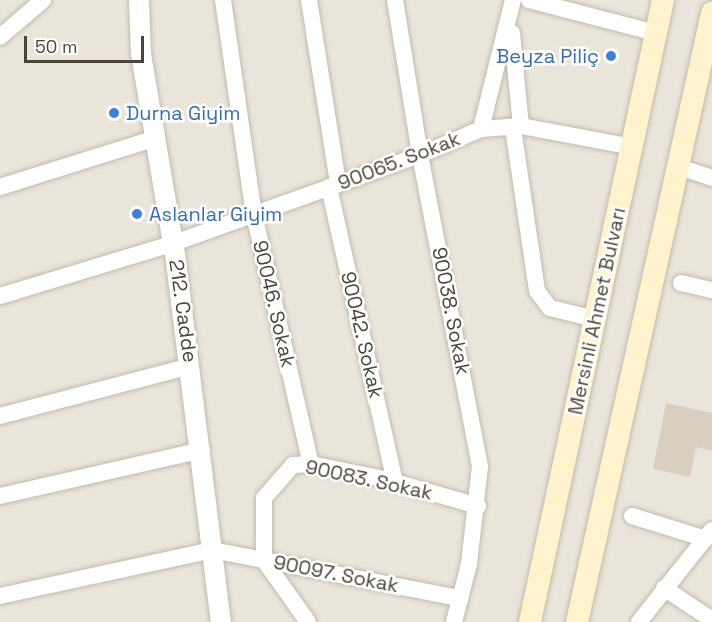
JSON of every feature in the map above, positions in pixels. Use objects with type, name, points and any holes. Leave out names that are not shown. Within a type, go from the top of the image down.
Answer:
[{"type":"main road","name":"Mersinli Ahmet Bulvarı","points":[[530,622],[663,0]]},
{"type":"main road","points":[[577,622],[712,13]]},
{"type":"street","points":[[0,37],[43,0]]},
{"type":"street","name":"212. Cadde","points":[[139,0],[141,54],[174,243],[202,450],[221,622]]},
{"type":"street","name":"90046. Sokak","points":[[223,0],[254,214],[311,464]]},
{"type":"street","name":"90042. Sokak","points":[[309,0],[334,186],[395,482]]},
{"type":"street","name":"90038. Sokak","points":[[395,0],[420,155],[480,466],[478,506],[454,622]]},
{"type":"street","points":[[481,129],[511,18],[513,0]]},
{"type":"street","points":[[528,0],[656,33]]},
{"type":"street","points":[[511,18],[517,127],[537,291],[550,308],[595,319]]},
{"type":"street","name":"90065. Sokak","points":[[0,296],[174,243],[420,155],[481,129],[517,127],[632,147]]},
{"type":"street","points":[[0,187],[156,138]]},
{"type":"street","points":[[679,167],[712,178]]},
{"type":"street","points":[[681,283],[712,290]]},
{"type":"street","points":[[0,416],[190,366]]},
{"type":"street","points":[[0,496],[202,450]]},
{"type":"street","name":"90083. Sokak","points":[[264,560],[264,498],[293,465],[311,464],[395,482],[478,506]]},
{"type":"street","points":[[632,516],[709,535],[664,588],[639,622]]},
{"type":"street","points":[[0,596],[212,550]]},
{"type":"street","name":"90097. Sokak","points":[[212,550],[460,598]]},
{"type":"street","points":[[264,560],[308,622]]},
{"type":"street","points":[[664,588],[712,620]]},
{"type":"shaded area","points":[[0,0],[712,0],[712,622],[0,622]]},
{"type":"building","points":[[666,403],[712,413],[712,451],[696,447],[690,477],[653,469]]},
{"type":"place","name":"Beyza Piliç","points":[[611,56]]},
{"type":"place","name":"Durna Giyim","points":[[114,113]]},
{"type":"place","name":"Aslanlar Giyim","points":[[137,214]]}]
